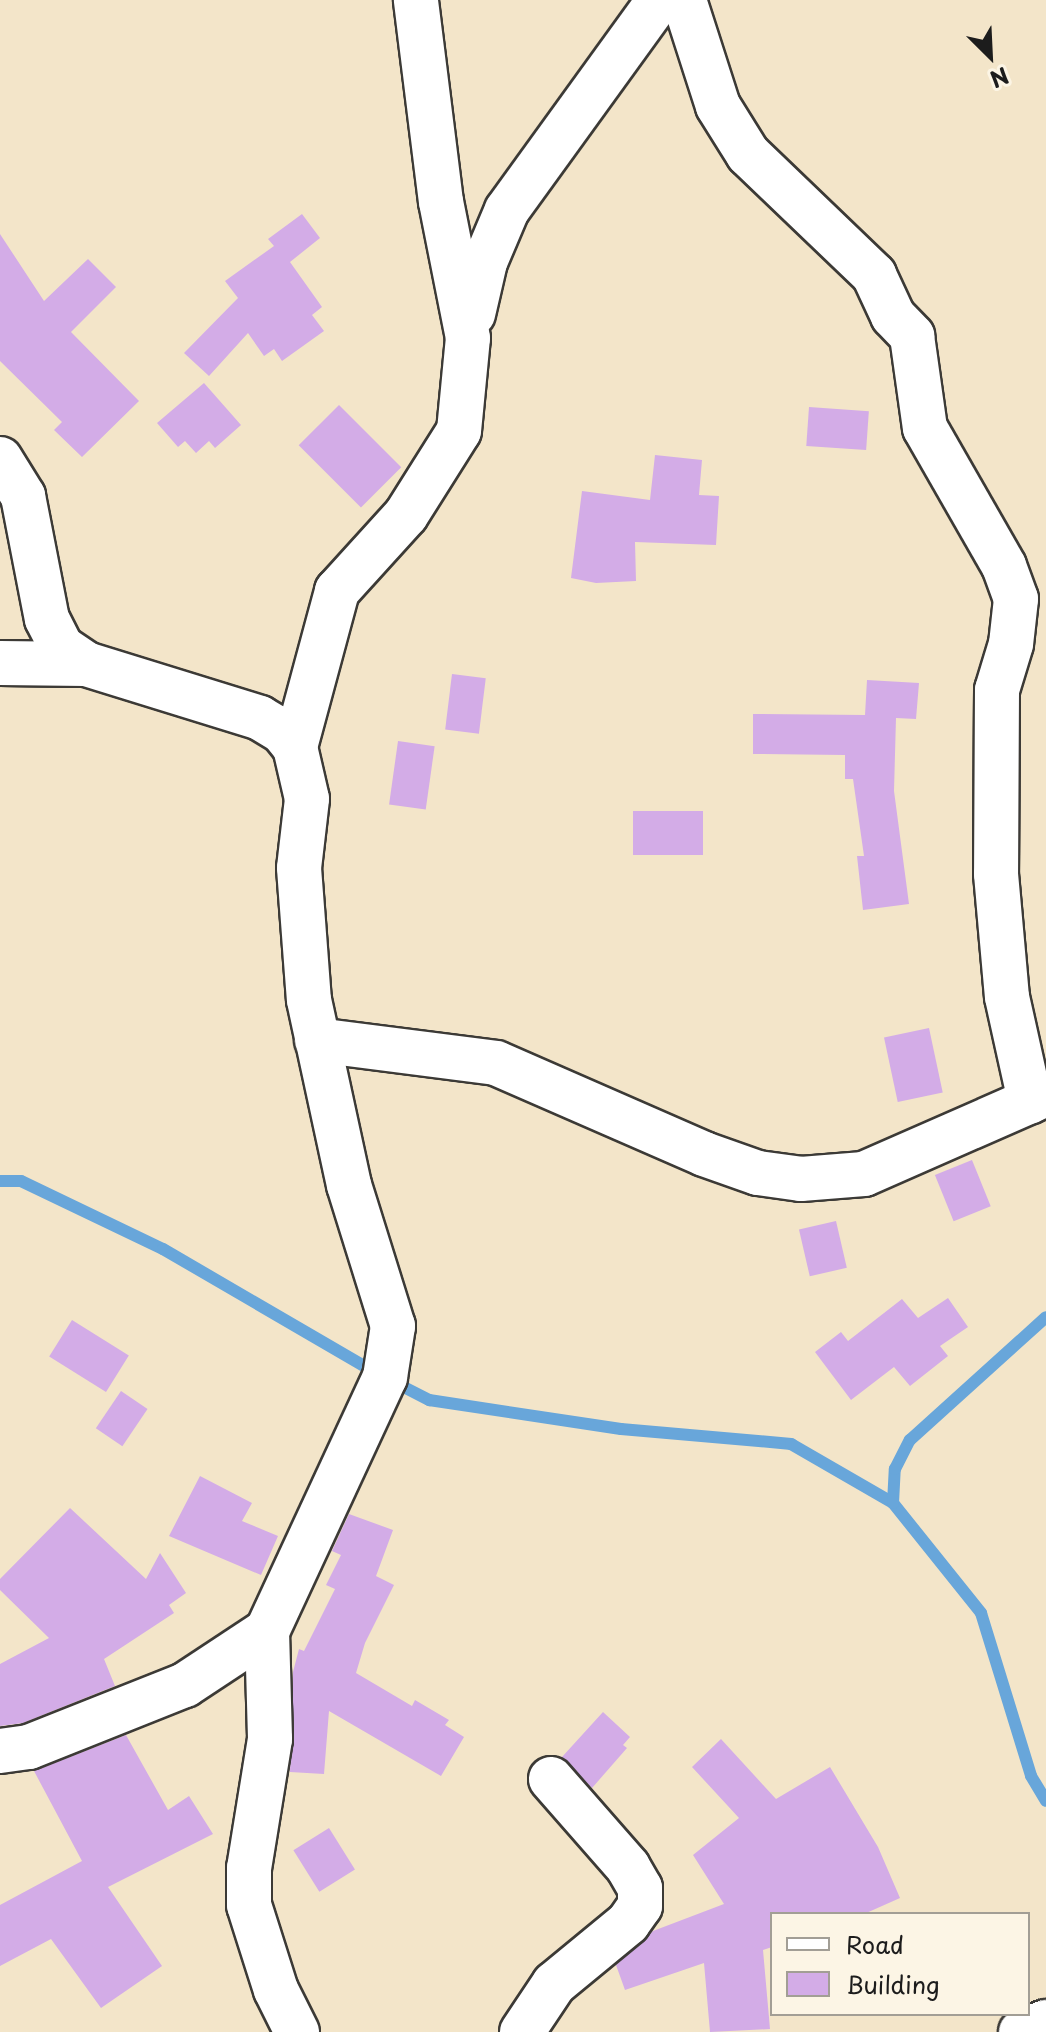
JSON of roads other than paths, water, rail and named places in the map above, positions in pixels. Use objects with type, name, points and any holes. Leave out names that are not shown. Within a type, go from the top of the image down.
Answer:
[{"type":"street","points":[[416,0],[441,202],[468,338]]},
{"type":"street","points":[[295,747],[337,591],[406,515],[459,431],[468,338],[485,262],[507,210],[659,0]]},
{"type":"street","points":[[317,1040],[486,1060],[704,1154],[758,1173],[801,1179],[864,1174],[1038,1098],[1007,997],[996,874],[997,690],[1011,644],[1016,599],[1004,566],[925,428],[912,336],[893,316],[874,275],[748,154],[718,106],[684,0]]},
{"type":"street","points":[[0,459],[23,496],[47,619],[61,647],[86,664]]},
{"type":"street","points":[[0,663],[86,664],[260,718],[282,731],[295,747],[307,799],[300,929],[317,1040],[349,1185],[387,1299],[392,1350],[267,1631],[270,1739],[249,1868],[249,1905],[271,1978],[297,2032]]},
{"type":"street","points":[[0,1751],[29,1747],[185,1685],[267,1631]]},
{"type":"street","points":[[522,2032],[554,1984],[628,1923],[640,1906],[640,1888],[628,1867],[551,1779]]},
{"type":"street","points":[[1021,2032],[1046,2022]]},
{"type":"waterway","points":[[0,1181],[21,1181],[163,1249],[376,1373]]},
{"type":"waterway","points":[[893,1503],[895,1469],[910,1440],[1046,1317]]},
{"type":"waterway","points":[[392,1381],[429,1400],[621,1429],[791,1444],[893,1503],[981,1613],[1031,1776],[1046,1801]]}]
